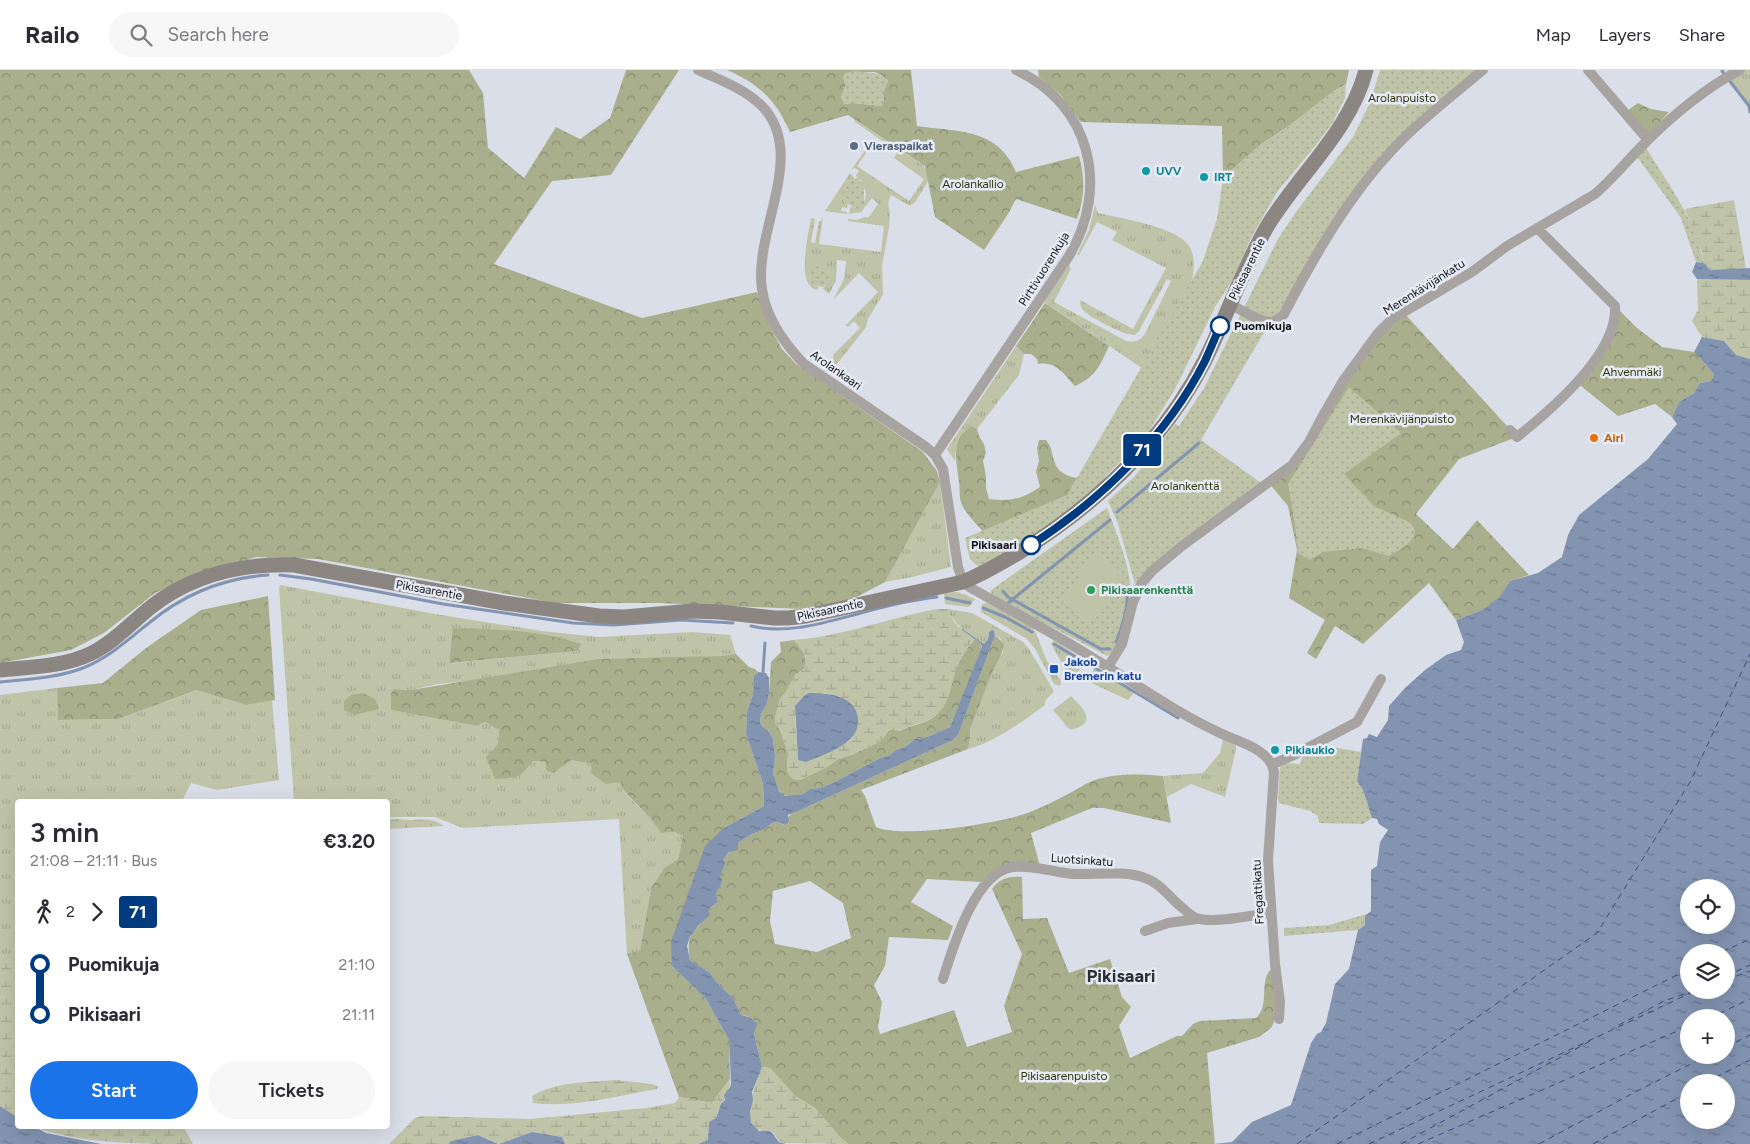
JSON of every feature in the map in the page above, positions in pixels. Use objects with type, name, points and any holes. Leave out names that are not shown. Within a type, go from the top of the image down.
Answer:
[{"type":"street","name":"Arolankaari","points":[[698,70],[738,88],[757,101],[770,116],[780,140],[779,179],[763,245],[761,277],[762,290],[776,329],[789,348],[804,364],[935,455]]},
{"type":"street","name":"Pirttivuorenkuja","points":[[935,455],[1069,256],[1081,234],[1088,214],[1091,194],[1090,168],[1080,131],[1051,94],[1026,74],[1016,70]]},
{"type":"street","name":"Pikisaarentie","points":[[0,670],[52,665],[80,658],[104,645],[152,606],[183,588],[207,576],[226,570],[262,565],[294,565],[504,603],[598,616],[624,617],[692,611],[774,618],[806,616],[900,594],[963,582],[981,575],[1040,539],[1076,513],[1129,465],[1159,430],[1188,389],[1204,362],[1268,226],[1287,197],[1346,119],[1361,90],[1366,70]]},
{"type":"street","points":[[1230,304],[1267,322],[1279,319],[1284,314],[1303,277],[1350,202],[1378,167],[1407,135],[1483,70]]},
{"type":"street","points":[[1588,70],[1648,140]]},
{"type":"street","name":"Merenkävijänkatu","points":[[1108,667],[1122,644],[1132,602],[1142,583],[1152,571],[1182,546],[1292,465],[1309,442],[1343,381],[1378,332],[1392,319],[1472,272],[1507,246],[1595,194],[1608,183],[1648,140],[1707,90],[1740,70]]},
{"type":"street","points":[[1513,433],[1544,416],[1582,376],[1608,340],[1615,318],[1615,306],[1537,228]]},
{"type":"street","points":[[935,455],[943,469],[951,530],[958,568],[963,582],[1108,667],[1178,713],[1262,753],[1272,764],[1294,755],[1357,722],[1382,678]]},
{"type":"street","name":"Fregattikatu","points":[[1272,764],[1274,775],[1268,860],[1280,1002],[1279,1019]]},
{"type":"street","name":"Luotsinkatu","points":[[942,979],[964,921],[981,891],[994,875],[1012,867],[1027,867],[1074,874],[1095,873],[1144,877],[1156,884],[1190,915],[1200,919]]},
{"type":"street","points":[[1145,931],[1180,920],[1215,920],[1271,913]]},
{"type":"green space","points":[[0,70],[469,70],[483,93],[488,148],[524,178],[556,127],[580,139],[610,118],[626,70],[679,70],[611,175],[552,181],[494,264],[642,318],[757,292],[770,327],[782,349],[796,364],[923,452],[937,471],[940,482],[885,582],[851,600],[801,609],[659,603],[555,603],[318,559],[256,557],[197,575],[155,593],[104,633],[71,650],[0,663]]},
{"type":"green space","name":"Arolankallio","points":[[727,70],[911,70],[917,126],[962,132],[988,140],[999,147],[1016,172],[1079,156],[1083,188],[1082,203],[1077,219],[1016,199],[984,250],[935,217],[925,166],[848,115],[790,132],[779,111],[765,94],[738,75]],"holes":[[[874,72],[880,74],[888,81],[883,93],[884,100],[882,106],[844,104],[841,97],[846,86],[844,75],[846,73]]]},
{"type":"green space","points":[[1038,70],[1349,70],[1346,84],[1261,144],[1223,178],[1222,126],[1081,122],[1060,94],[1039,77]]},
{"type":"green space","points":[[1380,70],[1479,70],[1374,168],[1286,303],[1270,322],[1201,440],[1264,485],[1182,546],[1137,591],[1118,524],[1108,501],[1135,476],[1175,424],[1179,426],[1204,388],[1278,239],[1353,137],[1370,103]]},
{"type":"green space","points":[[1740,70],[1750,70],[1750,112],[1749,106],[1727,78]]},
{"type":"green space","points":[[854,71],[880,74],[888,81],[883,93],[884,100],[882,106],[844,104],[841,97],[846,88],[843,77],[846,73]]},
{"type":"green space","points":[[1346,84],[1345,98],[1333,122],[1277,192],[1251,238],[1232,281],[1215,307],[1175,389],[1146,436],[1107,475],[1098,488],[1061,519],[981,569],[970,559],[965,538],[1067,495],[1203,261],[1217,219],[1223,178],[1261,144]]},
{"type":"green space","points":[[1638,103],[1651,109],[1669,112],[1649,134],[1624,113]]},
{"type":"green space","points":[[855,120],[923,165],[927,170],[929,180],[915,202],[910,206],[891,195],[888,203],[890,214],[889,228],[882,265],[883,294],[868,319],[866,327],[834,368],[833,355],[860,328],[854,321],[848,327],[846,325],[878,292],[859,273],[833,300],[844,279],[846,261],[837,260],[836,281],[829,294],[823,289],[825,285],[809,275],[810,282],[819,288],[817,290],[810,286],[806,279],[805,258],[811,218],[815,219],[811,242],[815,243],[819,221],[823,217],[819,244],[881,252],[884,226],[848,221],[848,219],[868,218],[878,204],[872,198],[861,212],[849,214],[851,206],[855,208],[860,206],[866,197],[862,181],[856,175],[859,171],[855,168],[852,169],[868,146],[870,147],[857,166],[909,201],[924,179],[894,158],[897,153],[891,147]]},
{"type":"green space","points":[[1644,144],[1687,216],[1700,247],[1704,263],[1696,262],[1681,218],[1635,154]]},
{"type":"green space","points":[[850,173],[855,179],[848,184],[842,195],[844,202],[848,205],[847,208],[842,207],[841,211],[847,212],[847,214],[825,211]]},
{"type":"green space","points":[[857,178],[864,184],[864,203],[858,209],[845,203],[842,195],[846,185]]},
{"type":"green space","points":[[1734,200],[1746,269],[1710,270],[1704,263],[1702,252],[1685,209]]},
{"type":"green space","points":[[1095,205],[1098,213],[1147,224],[1183,239],[1193,255],[1194,270],[1191,284],[1142,368],[1044,302],[1069,265],[1071,269],[1054,302],[1126,341],[1137,341],[1145,334],[1171,281],[1167,279],[1135,335],[1116,330],[1088,314],[1081,307],[1080,300],[1133,329],[1166,268],[1112,240],[1117,232],[1097,222],[1079,255],[1077,255],[1089,230]]},
{"type":"green space","points":[[817,264],[825,266],[828,272],[826,284],[823,287],[815,286],[810,282],[809,271]]},
{"type":"green space","points":[[1697,279],[1750,280],[1750,359],[1736,355],[1724,341],[1702,337],[1692,321],[1698,310]]},
{"type":"green space","points":[[1045,303],[1109,346],[1100,365],[1093,374],[1075,386],[1055,366],[1038,364],[1037,359],[1031,354],[1024,354],[1016,346]]},
{"type":"green space","name":"Ahvenmäki","points":[[1615,306],[1637,328],[1662,347],[1694,352],[1701,357],[1714,374],[1711,381],[1700,383],[1694,393],[1679,402],[1672,417],[1655,404],[1618,416],[1576,382],[1600,353]]},
{"type":"green space","name":"Merenkävijänpuisto","points":[[1404,313],[1517,437],[1459,459],[1416,514],[1453,549],[1477,520],[1529,575],[1510,581],[1500,598],[1482,610],[1456,620],[1429,583],[1363,644],[1335,626],[1316,659],[1307,653],[1325,620],[1289,598],[1297,550],[1288,506],[1268,482],[1292,465],[1359,357]]},
{"type":"green space","points":[[1016,346],[1024,354],[1019,375],[977,429],[972,426],[961,437],[957,446],[955,461],[947,449]]},
{"type":"green space","points":[[1349,387],[1400,434],[1344,474],[1374,506],[1409,522],[1414,527],[1415,533],[1410,542],[1389,556],[1362,548],[1323,552],[1309,560],[1298,553],[1288,484]]},
{"type":"green space","points":[[972,426],[977,429],[984,444],[986,453],[983,461],[989,499],[1016,499],[1040,487],[1036,471],[1039,461],[1037,448],[1039,440],[1046,440],[1057,467],[1063,473],[1071,477],[1085,479],[1086,487],[987,536],[967,514],[960,497],[956,459],[957,444],[965,431]]},
{"type":"green space","points":[[940,482],[951,567],[885,582]]},
{"type":"green space","points":[[1107,508],[1126,561],[1131,594],[1116,649],[1107,656],[991,595],[991,590]]},
{"type":"green space","name":"Pikisaarenkenttä","points":[[1092,554],[1123,573],[1093,622],[1063,603]]},
{"type":"green space","points":[[280,585],[435,614],[542,631],[598,637],[692,632],[730,635],[736,654],[438,684],[411,690],[394,689],[391,693],[392,710],[477,726],[485,722],[499,730],[498,744],[532,761],[571,760],[592,764],[620,782],[624,792],[651,819],[661,833],[674,832],[683,836],[678,859],[664,868],[651,888],[640,952],[627,954],[619,819],[463,828],[435,817],[390,817],[390,799],[294,799]],"holes":[[[454,628],[579,651],[449,663]]]},
{"type":"green space","points":[[955,592],[975,599],[969,607],[945,604],[944,593]]},
{"type":"green space","points":[[268,596],[275,700],[246,705],[197,690],[118,719],[58,720],[57,688],[103,683],[146,648],[201,610]]},
{"type":"green space","points":[[987,603],[1032,627],[1047,661],[1061,681],[1060,686],[1054,684],[1035,649],[1027,639],[981,612],[982,604]]},
{"type":"green space","points":[[937,609],[948,609],[951,618],[975,639],[967,648],[960,662],[945,705],[932,718],[900,731],[892,729],[888,731],[881,741],[839,759],[800,780],[790,776],[787,770],[788,753],[775,718],[780,699],[795,675],[804,669],[806,663],[804,653],[794,640],[830,635]],"holes":[[[823,693],[841,697],[851,739],[839,747],[798,760],[795,716]]]},
{"type":"green space","points":[[948,609],[972,613],[1023,642],[1054,691],[1045,701],[1045,705],[1018,724],[988,742],[968,749],[970,729],[989,677],[1003,652],[1001,639],[995,635],[994,631],[988,634],[988,639],[984,644],[961,628],[949,614]]},
{"type":"green space","points":[[453,628],[534,633],[581,644],[578,651],[449,663]]},
{"type":"green space","name":"Pikisaarenpuisto","points":[[995,635],[1004,644],[970,729],[968,749],[861,790],[876,827],[889,830],[929,830],[998,821],[1035,810],[1095,780],[1111,776],[1128,775],[1163,776],[1171,823],[1104,808],[1092,808],[1031,833],[1040,866],[1008,866],[994,871],[981,882],[927,879],[911,902],[953,926],[948,940],[889,937],[885,966],[874,985],[882,1002],[878,1027],[880,1034],[954,1010],[967,1047],[1012,1032],[1004,1006],[1022,954],[992,889],[1005,878],[1022,877],[1023,919],[1047,918],[1069,973],[1110,959],[1122,997],[1131,1007],[1119,1026],[1130,1058],[1177,1036],[1182,1036],[1193,1024],[1200,1021],[1256,1018],[1263,1007],[1267,975],[1272,970],[1276,1010],[1271,1028],[1259,1037],[1207,1053],[1215,1144],[848,1144],[815,1108],[795,1096],[770,1068],[762,1067],[754,1034],[756,1022],[747,1016],[741,1015],[733,998],[709,972],[690,960],[690,938],[710,913],[709,908],[718,902],[716,893],[723,860],[739,842],[765,829],[772,823],[777,822],[784,825],[794,812],[953,740],[958,735]],"holes":[[[810,881],[843,903],[851,938],[817,952],[775,944],[770,921],[773,891]]]},
{"type":"green space","points":[[975,639],[980,643],[982,650],[950,727],[927,737],[915,739],[905,747],[833,783],[820,788],[810,789],[803,794],[783,795],[776,786],[773,774],[775,756],[773,740],[760,721],[761,714],[767,704],[771,662],[781,652],[780,642],[794,640],[804,653],[806,663],[804,669],[795,675],[780,699],[775,718],[788,753],[787,770],[790,776],[800,780],[825,768],[839,758],[851,755],[881,741],[888,731],[892,729],[900,731],[923,723],[936,715],[961,659]]},
{"type":"green space","points":[[1054,640],[1083,659],[1084,662],[1078,672],[1072,674],[1067,672],[1051,644]]},
{"type":"green space","points":[[736,654],[749,667],[758,672],[754,676],[753,694],[747,712],[746,734],[762,780],[764,806],[724,828],[672,966],[706,999],[729,1040],[730,1079],[712,1103],[679,1097],[627,954],[640,951],[651,888],[664,868],[678,859],[683,836],[674,832],[661,833],[651,819],[624,791],[620,782],[606,784],[591,773],[592,764],[571,760],[553,773],[546,770],[546,762],[533,761],[517,776],[495,779],[486,757],[498,744],[499,730],[485,722],[477,726],[391,710],[391,693],[394,689],[411,690],[598,659]]},
{"type":"green space","points":[[1095,668],[1099,668],[1134,693],[1128,700],[1087,681]]},
{"type":"green space","points":[[57,688],[58,720],[118,719],[198,690],[246,705],[272,700],[279,780],[217,790],[191,783],[183,799],[15,799],[15,958],[0,962],[0,695]]},
{"type":"green space","points":[[363,693],[375,699],[379,709],[355,715],[344,710],[344,701],[351,695]]},
{"type":"green space","points":[[1071,696],[1084,710],[1086,719],[1080,727],[1071,730],[1053,710]]},
{"type":"green space","points":[[1223,740],[1236,745],[1225,797],[1191,784],[1167,797],[1163,776],[1203,773],[1220,753]]},
{"type":"green space","points":[[1326,742],[1332,747],[1361,752],[1357,781],[1363,790],[1372,818],[1363,824],[1319,823],[1318,816],[1310,811],[1279,803],[1280,766],[1285,763],[1300,764],[1304,752]]},
{"type":"green space","points":[[390,820],[428,820],[444,826],[390,829]]},
{"type":"green space","points":[[1370,913],[1365,925],[1358,930],[1284,936],[1284,928],[1329,925]]},
{"type":"green space","points":[[15,958],[15,1116],[0,1106],[0,962]]},
{"type":"green space","points":[[762,1067],[770,1068],[795,1096],[815,1108],[848,1144],[783,1143],[772,1132],[758,1130],[752,1126],[750,1119],[751,1104],[754,1088]]},
{"type":"green space","points":[[730,1079],[729,1089],[716,1118],[709,1122],[708,1140],[698,1144],[565,1144],[562,1137],[532,1132],[499,1144],[478,1135],[451,1141],[448,1144],[389,1144],[415,1118],[422,1116],[531,1119],[646,1108],[675,1103],[679,1097],[712,1103]]},
{"type":"green space","points":[[616,1080],[658,1086],[657,1089],[580,1103],[533,1103],[532,1096],[561,1085]]},
{"type":"green space","points":[[42,1129],[185,1129],[193,1144],[111,1142],[89,1140]]},
{"type":"water","points":[[1696,262],[1704,263],[1710,270],[1750,268],[1750,280],[1697,279],[1692,272]]},
{"type":"water","points":[[1702,337],[1724,341],[1736,355],[1750,359],[1750,1144],[1214,1144],[1232,1142],[1252,1122],[1291,1105],[1311,1043],[1326,1023],[1335,984],[1349,969],[1358,930],[1365,925],[1365,916],[1371,911],[1371,870],[1377,866],[1380,842],[1388,830],[1379,824],[1377,819],[1372,818],[1363,790],[1357,781],[1363,739],[1367,738],[1369,734],[1377,737],[1388,720],[1389,706],[1405,688],[1446,655],[1461,650],[1464,642],[1456,620],[1482,610],[1499,598],[1510,581],[1538,573],[1562,557],[1568,535],[1579,515],[1648,459],[1677,424],[1672,417],[1679,402],[1694,393],[1700,383],[1711,381],[1714,374],[1694,352]]},
{"type":"water","points":[[961,628],[984,644],[988,639],[989,632],[994,631],[995,635],[958,735],[953,740],[788,815],[789,821],[785,825],[777,822],[772,823],[765,829],[739,842],[738,850],[729,852],[723,860],[725,862],[720,877],[722,880],[716,893],[718,902],[709,908],[710,915],[690,937],[687,946],[690,960],[709,972],[733,998],[741,1015],[749,1017],[757,1023],[754,1034],[762,1067],[752,1092],[751,1123],[759,1131],[770,1131],[779,1142],[786,1144],[698,1144],[708,1140],[709,1122],[716,1118],[721,1104],[725,1100],[724,1095],[731,1084],[729,1040],[706,999],[672,966],[671,942],[705,846],[724,828],[764,806],[762,780],[746,734],[747,712],[753,694],[754,676],[758,672],[766,673],[769,678],[767,704],[761,714],[760,721],[773,740],[775,756],[773,774],[779,791],[785,796],[803,794],[810,789],[820,788],[833,783],[905,747],[915,739],[927,737],[950,727],[982,647],[980,643]]},
{"type":"water","points":[[809,693],[832,695],[846,700],[856,710],[858,721],[855,732],[846,743],[806,762],[798,760],[795,706]]},
{"type":"water","points":[[0,1106],[15,1116],[15,1129],[39,1129],[46,1133],[101,1144],[0,1144]]},
{"type":"water","points":[[532,1132],[562,1137],[565,1144],[499,1144]]},
{"type":"water","points":[[478,1135],[498,1144],[448,1144],[451,1141]]},
{"type":"waterway","points":[[1723,70],[1749,106],[1750,112]]},
{"type":"waterway","points":[[1117,512],[1199,443]]},
{"type":"waterway","points":[[1008,603],[1110,520]]},
{"type":"waterway","points":[[0,682],[53,676],[83,668],[109,654],[162,613],[190,596],[220,584],[268,575]]},
{"type":"waterway","points":[[280,575],[443,604],[573,623],[614,625],[681,620],[733,623]]},
{"type":"waterway","points":[[1116,642],[1125,615],[1127,587]]},
{"type":"waterway","points":[[1003,591],[1008,597],[1101,649],[1110,649]]},
{"type":"waterway","points":[[751,626],[779,629],[807,626],[880,608],[937,597]]},
{"type":"waterway","points":[[946,598],[970,603]]},
{"type":"waterway","points":[[983,608],[1005,617],[1032,632]]},
{"type":"waterway","points":[[763,672],[765,643]]},
{"type":"waterway","points":[[1054,644],[1082,661]]},
{"type":"waterway","points":[[1095,668],[1178,718]]},
{"type":"ferry route","points":[[1297,1144],[1597,933],[1690,782],[1750,654]]},
{"type":"ferry route","points":[[1735,946],[1750,939]]},
{"type":"ferry route","points":[[1735,972],[1750,965]]},
{"type":"ferry route","points":[[1735,977],[1750,971]]},
{"type":"ferry route","points":[[1337,1144],[1680,973]]},
{"type":"ferry route","points":[[1619,1025],[1664,1001],[1680,995]]},
{"type":"ferry route","points":[[1369,1144],[1680,998]]},
{"type":"ferry route","points":[[1728,1009],[1750,999]]},
{"type":"ferry route","points":[[1418,1144],[1680,1030]]},
{"type":"ferry route","points":[[1735,1042],[1750,1035]]},
{"type":"ferry route","points":[[1401,1144],[1594,1039]]},
{"type":"ferry route","points":[[1722,1074],[1750,1060]]},
{"type":"ferry route","points":[[1539,1144],[1691,1064]]},
{"type":"ferry route","points":[[1593,1144],[1680,1097]]},
{"type":"bus line","name":"71","points":[[1031,545],[1076,513],[1129,465],[1176,408],[1204,362],[1220,326]]},
{"type":"place","name":"Vieraspaikat","points":[[854,146]]},
{"type":"place","name":"UVV","points":[[1146,171]]},
{"type":"place","name":"IRT","points":[[1204,177]]},
{"type":"place","name":"Puomikuja","points":[[1220,326]]},
{"type":"place","name":"Airi","points":[[1594,438]]},
{"type":"place","name":"Pikisaari","points":[[1031,545]]},
{"type":"place","name":"Pikisaarenkenttä","points":[[1091,590]]},
{"type":"place","name":"Jakob Bremerin katu","points":[[1054,669]]},
{"type":"place","name":"Pikiaukio","points":[[1275,750]]},
{"type":"district","name":"Pikisaari","points":[[1121,976]]},
{"type":"park label","name":"Arolanpuisto","points":[[1402,98]]},
{"type":"park label","name":"Arolankenttä","points":[[1185,486]]}]
